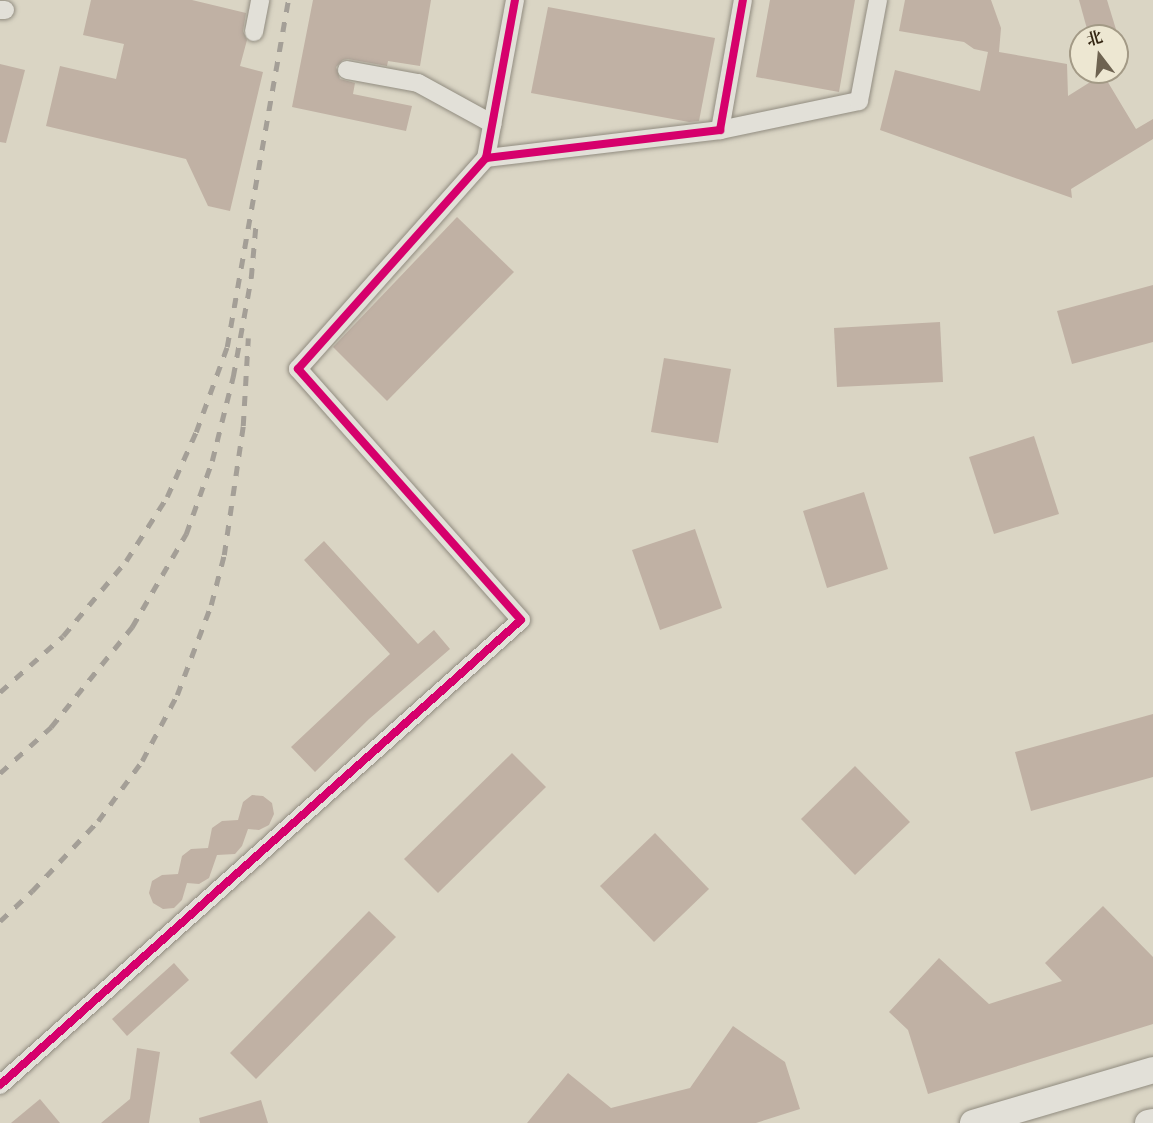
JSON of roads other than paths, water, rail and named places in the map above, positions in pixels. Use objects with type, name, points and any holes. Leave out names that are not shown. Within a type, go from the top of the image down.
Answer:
[{"type":"main road","points":[[973,1123],[1153,1070]]},
{"type":"main road","points":[[1148,1123],[1153,1122]]},
{"type":"street","points":[[254,33],[260,0]]},
{"type":"street","points":[[0,1085],[521,620],[298,369],[486,158],[516,0]]},
{"type":"street","points":[[720,130],[743,0]]},
{"type":"street","points":[[486,158],[720,130],[859,101],[878,0]]},
{"type":"street","points":[[347,70],[418,83],[493,124]]},
{"type":"railway","points":[[0,692],[63,636],[126,561],[167,497],[196,432],[227,347],[288,0]]},
{"type":"railway","points":[[0,773],[51,727],[132,627],[186,534],[212,461],[233,377],[251,278],[256,222]]},
{"type":"railway","points":[[0,921],[32,891],[98,821],[142,761],[177,695],[211,605],[224,555],[243,426],[248,338]]}]
